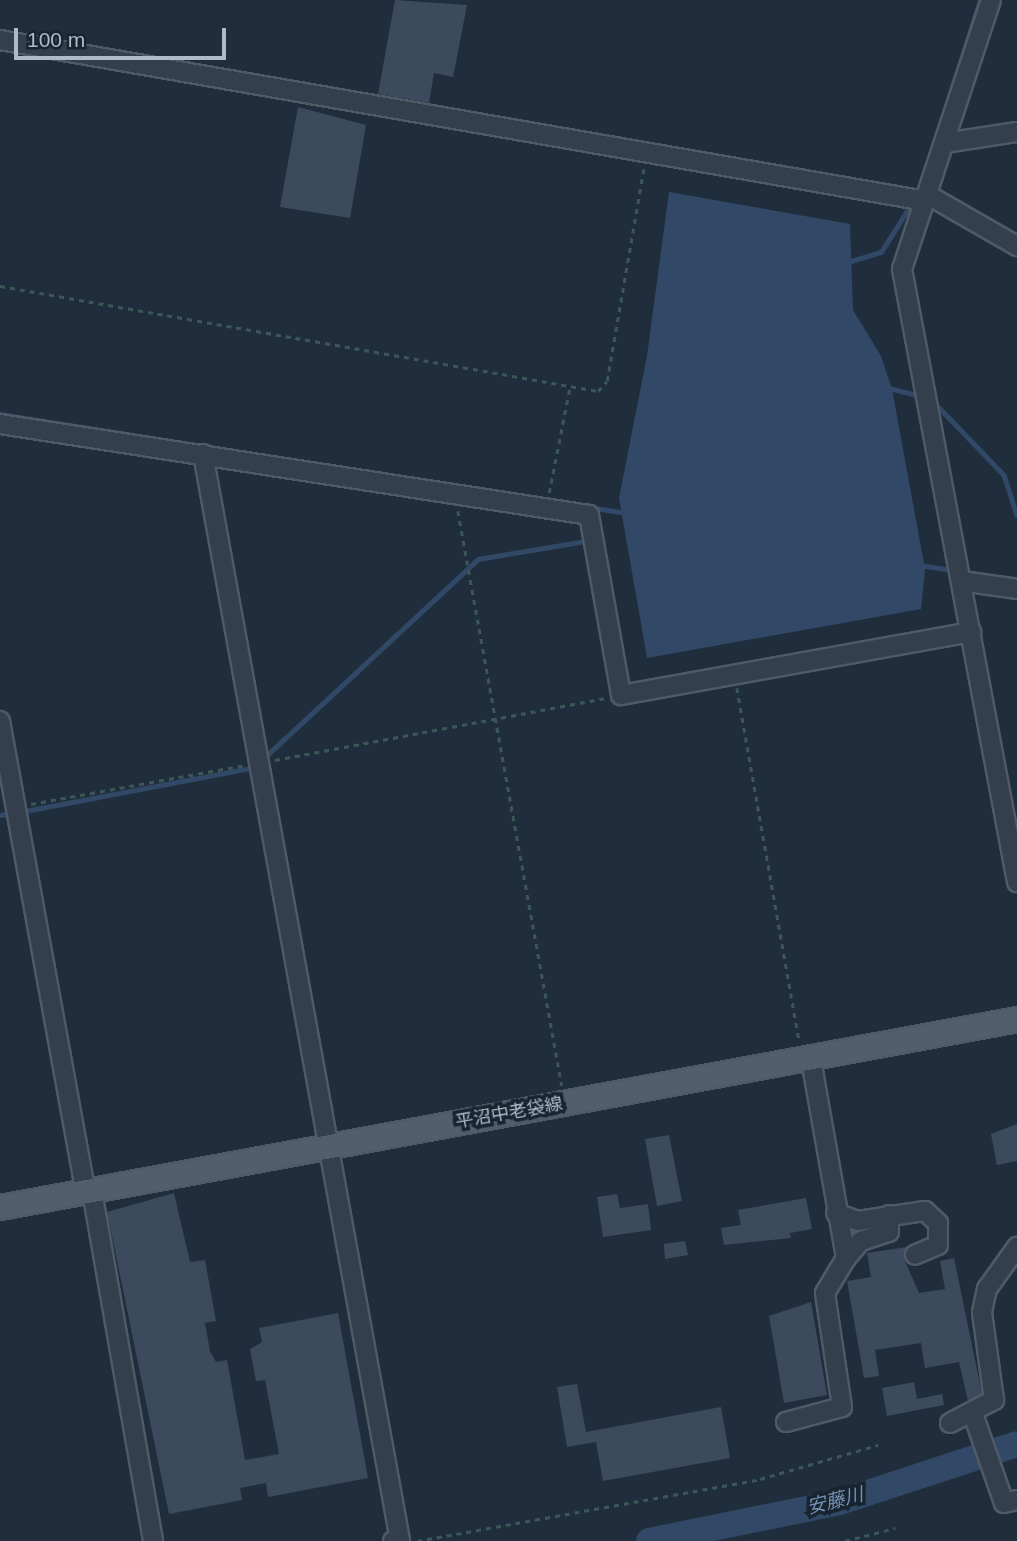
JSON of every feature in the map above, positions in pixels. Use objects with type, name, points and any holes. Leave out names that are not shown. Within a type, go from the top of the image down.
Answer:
[{"type":"main road","name":"平沼中老袋線","points":[[0,1207],[1017,1019]]},
{"type":"street","points":[[990,0],[902,269],[1017,882]]},
{"type":"street","points":[[0,40],[646,153],[927,198],[1017,246]]},
{"type":"street","points":[[945,144],[1017,132]]},
{"type":"street","points":[[0,424],[589,515],[621,695],[971,632]]},
{"type":"street","points":[[203,454],[400,1540],[393,1541]]},
{"type":"street","points":[[961,581],[1017,589]]},
{"type":"street","points":[[0,721],[153,1541]]},
{"type":"street","points":[[807,1059],[846,1258]]},
{"type":"street","points":[[836,1213],[858,1221],[889,1215],[933,1215],[937,1245],[915,1255]]},
{"type":"street","points":[[786,1422],[842,1407],[825,1293],[846,1258],[861,1241],[889,1232],[889,1215]]},
{"type":"street","points":[[950,1423],[973,1414],[994,1400],[981,1335],[987,1289],[1017,1247]]},
{"type":"street","points":[[973,1414],[1004,1503],[1017,1500]]},
{"type":"path","points":[[0,286],[598,391],[607,381],[646,153]]},
{"type":"path","points":[[547,508],[570,386]]},
{"type":"path","points":[[455,494],[565,1103]]},
{"type":"path","points":[[735,674],[807,1059]]},
{"type":"path","points":[[15,807],[621,695]]},
{"type":"path","points":[[417,1541],[760,1479],[878,1445]]},
{"type":"path","points":[[845,1541],[895,1528]]},
{"type":"water","points":[[669,192],[850,224],[853,310],[881,356],[892,389],[925,569],[921,609],[647,658],[619,498],[647,356]]},
{"type":"building","points":[[395,0],[467,5],[453,77],[434,73],[429,103],[378,94]]},
{"type":"building","points":[[298,107],[366,125],[350,218],[280,207]]},
{"type":"building","points":[[1017,1124],[1017,1161],[997,1165],[991,1134]]},
{"type":"building","points":[[669,1135],[682,1201],[657,1206],[645,1139]]},
{"type":"building","points":[[174,1193],[190,1262],[205,1260],[216,1321],[205,1323],[210,1351],[216,1362],[227,1360],[245,1460],[279,1454],[265,1380],[256,1381],[250,1349],[262,1342],[259,1328],[338,1313],[368,1478],[268,1497],[266,1483],[240,1488],[242,1500],[169,1514],[107,1212]]},
{"type":"building","points":[[617,1194],[620,1208],[648,1204],[651,1230],[603,1237],[597,1197]]},
{"type":"building","points":[[806,1198],[812,1229],[790,1233],[791,1238],[724,1245],[721,1228],[741,1225],[738,1210]]},
{"type":"building","points":[[685,1241],[688,1255],[665,1259],[664,1244]]},
{"type":"building","points":[[907,1247],[904,1259],[919,1293],[945,1289],[940,1261],[954,1258],[982,1394],[968,1401],[959,1362],[925,1368],[921,1343],[875,1350],[879,1376],[864,1378],[847,1281],[871,1277],[867,1253]]},
{"type":"building","points":[[811,1302],[827,1395],[784,1403],[769,1316]]},
{"type":"building","points":[[914,1382],[917,1399],[942,1394],[944,1405],[887,1416],[882,1388]]},
{"type":"building","points":[[577,1384],[586,1432],[721,1407],[730,1458],[603,1481],[596,1442],[567,1447],[557,1387]]},
{"type":"waterway","points":[[939,129],[980,0]]},
{"type":"waterway","points":[[848,262],[881,252],[912,203]]},
{"type":"waterway","points":[[889,388],[920,396]]},
{"type":"waterway","points":[[932,400],[1004,475],[1017,515]]},
{"type":"waterway","points":[[0,414],[341,468]]},
{"type":"waterway","points":[[589,507],[625,513]]},
{"type":"waterway","points":[[264,758],[478,559],[586,541]]},
{"type":"waterway","points":[[920,565],[952,570]]},
{"type":"waterway","points":[[965,572],[1017,579]]},
{"type":"waterway","points":[[20,812],[255,767]]},
{"type":"waterway","points":[[0,815],[11,813]]},
{"type":"waterway","name":"安藤川","points":[[649,1541],[840,1502],[1017,1444]]}]
